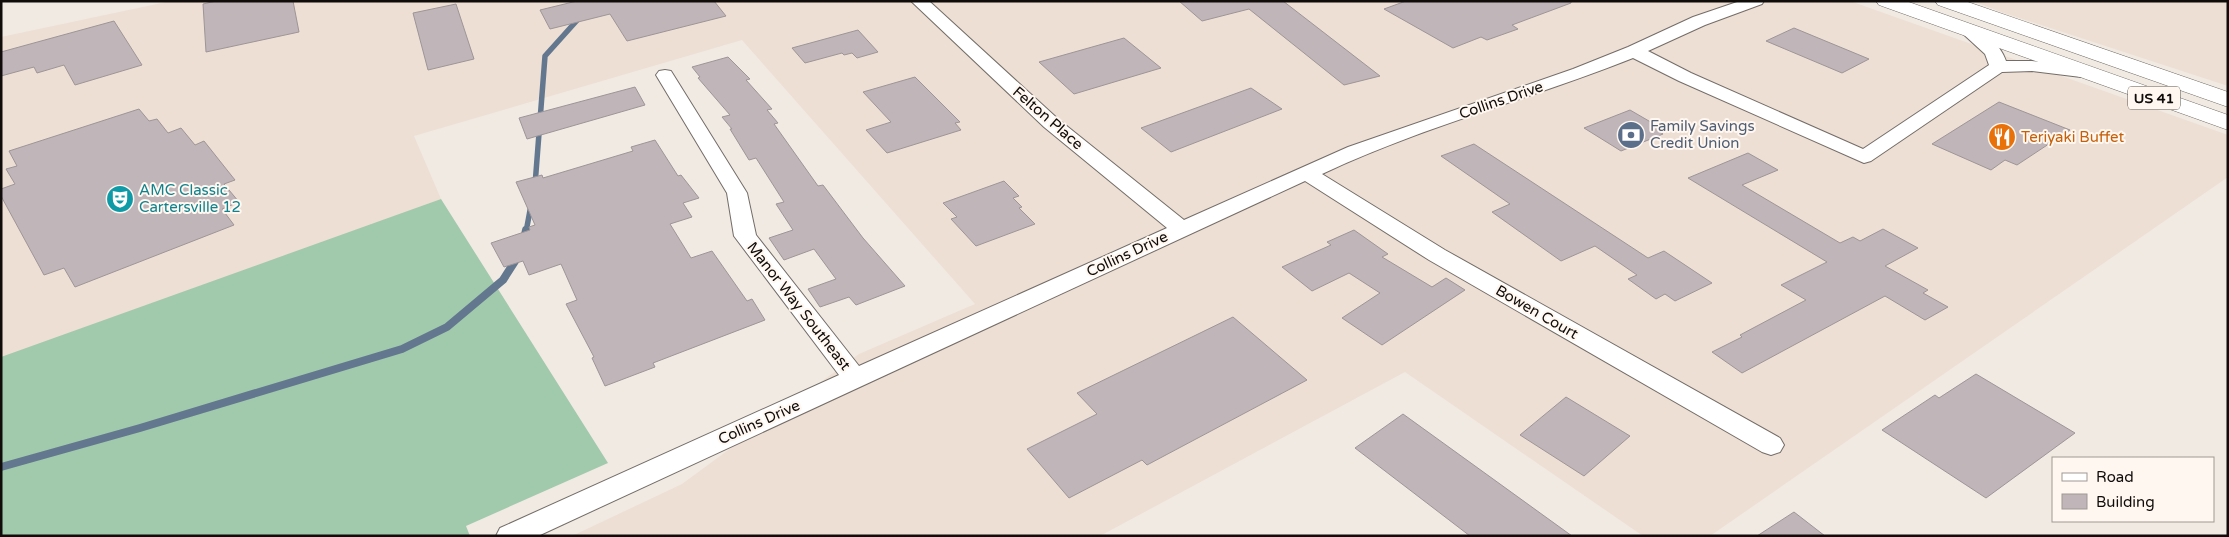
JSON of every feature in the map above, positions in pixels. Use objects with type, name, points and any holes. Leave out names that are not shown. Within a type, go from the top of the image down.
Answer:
[{"type":"main road","name":"US 41","points":[[1886,1],[2080,72],[2228,123]]},
{"type":"main road","points":[[1914,1],[2084,62],[2228,109]]},
{"type":"main road","name":"US 41","points":[[1945,1],[2228,100]]},
{"type":"street","name":"Felton Place","points":[[918,1],[1051,123],[1182,229]]},
{"type":"street","points":[[1699,21],[1727,1]]},
{"type":"street","name":"Collins Drive","points":[[510,536],[1306,173],[1355,152],[1634,52],[1699,21],[1756,1]]},
{"type":"street","points":[[1970,32],[1997,57],[1998,67]]},
{"type":"street","points":[[1634,52],[1685,77],[1864,157],[1998,67],[2038,66],[2080,72]]},
{"type":"street","name":"Manor Way Southeast","points":[[665,75],[737,193],[745,236],[854,378]]},
{"type":"street","name":"Bowen Court","points":[[1306,173],[1437,255],[1771,445]]},
{"type":"shaded area","points":[[171,1],[1850,1],[2228,135],[2228,177],[1710,536],[1643,536],[1405,372],[1100,536],[572,536],[682,484],[859,354],[975,304],[742,40],[414,136],[441,199],[1,366],[1,37]]},
{"type":"shaded area","points":[[1973,1],[2228,1],[2228,86],[2001,12]]},
{"type":"green space","points":[[441,199],[608,463],[466,526],[470,536],[1,536],[1,357]]},
{"type":"building","points":[[216,1],[293,1],[299,32],[206,52],[203,4]]},
{"type":"building","points":[[577,1],[714,1],[726,16],[627,41],[610,14],[550,29],[540,10]]},
{"type":"building","points":[[1179,1],[1283,1],[1380,76],[1344,85],[1249,9],[1202,21]]},
{"type":"building","points":[[1406,1],[1571,1],[1571,3],[1512,25],[1518,29],[1487,40],[1481,37],[1453,48],[1384,9]]},
{"type":"building","points":[[456,4],[474,59],[428,70],[413,13]]},
{"type":"building","points":[[114,21],[142,65],[75,85],[64,65],[37,73],[34,67],[1,76],[1,52]]},
{"type":"building","points":[[1794,28],[1869,59],[1842,73],[1766,41]]},
{"type":"building","points":[[858,30],[878,52],[857,58],[852,53],[844,55],[842,53],[805,63],[792,48]]},
{"type":"building","points":[[1124,38],[1161,68],[1074,94],[1039,62]]},
{"type":"building","points":[[728,57],[750,79],[746,80],[772,109],[767,110],[778,123],[774,124],[818,186],[823,185],[863,238],[905,286],[856,305],[849,297],[820,307],[808,289],[836,279],[814,249],[784,260],[769,238],[793,230],[776,204],[784,202],[756,158],[749,160],[730,129],[732,129],[722,117],[730,115],[698,78],[700,77],[692,67]]},
{"type":"building","points":[[915,77],[960,122],[955,123],[961,130],[887,153],[866,130],[891,122],[863,92]]},
{"type":"building","points":[[635,87],[645,105],[527,139],[519,118]]},
{"type":"building","points":[[1251,88],[1282,109],[1171,152],[1141,128]]},
{"type":"building","name":"Teriyaki Buffet","points":[[1999,102],[2070,130],[2017,165],[2005,160],[1991,170],[1932,144]]},
{"type":"building","name":"AMC Classic Cartersville 12","points":[[139,109],[149,121],[157,119],[168,133],[181,128],[195,145],[204,141],[235,180],[224,184],[239,202],[222,209],[234,225],[75,287],[64,268],[44,275],[1,196],[1,189],[15,184],[6,169],[17,166],[9,151]]},
{"type":"building","name":"Family Savings Credit Union","points":[[1630,110],[1661,128],[1657,130],[1663,134],[1621,151],[1584,128]]},
{"type":"building","points":[[655,140],[678,176],[681,175],[699,198],[683,203],[692,217],[670,224],[691,258],[712,251],[747,301],[752,299],[765,320],[653,363],[655,367],[605,386],[592,358],[594,357],[566,304],[577,300],[561,264],[529,275],[523,261],[504,267],[491,243],[530,230],[529,227],[535,225],[516,182],[542,175],[543,178],[633,151],[631,147]]},
{"type":"building","points":[[1474,144],[1648,258],[1664,251],[1712,283],[1675,301],[1665,294],[1656,299],[1628,279],[1637,275],[1595,246],[1561,261],[1492,212],[1510,204],[1441,156]]},
{"type":"building","points":[[1748,153],[1778,170],[1742,185],[1840,243],[1853,237],[1860,241],[1883,229],[1918,248],[1885,266],[1928,290],[1923,293],[1948,307],[1925,320],[1885,296],[1742,373],[1712,352],[1806,300],[1781,285],[1827,262],[1688,178]]},
{"type":"building","points":[[1004,181],[1019,196],[1013,198],[1022,207],[1019,208],[1035,224],[976,246],[951,219],[957,217],[943,203]]},
{"type":"building","points":[[1354,230],[1388,254],[1382,257],[1432,287],[1446,278],[1465,290],[1382,345],[1342,318],[1380,293],[1349,273],[1312,291],[1282,267],[1331,245],[1327,242]]},
{"type":"building","points":[[1233,317],[1307,380],[1147,465],[1142,460],[1069,498],[1027,449],[1097,414],[1077,393]]},
{"type":"building","points":[[1976,374],[2075,433],[1986,498],[1882,430],[1935,395],[1939,398]]},
{"type":"building","points":[[1566,397],[1630,436],[1584,476],[1520,435]]},
{"type":"building","points":[[1403,414],[1572,536],[1470,536],[1355,448]]},
{"type":"building","points":[[1794,512],[1825,536],[1757,536]]},
{"type":"waterway","points":[[535,185],[545,56],[580,17]]},
{"type":"waterway","points":[[526,232],[531,205]]},
{"type":"waterway","points":[[524,239],[526,230]]},
{"type":"waterway","points":[[1,467],[140,428],[402,349],[447,327],[503,280],[517,258]]},
{"type":"place","name":"Family Savings Credit Union","points":[[1631,135]]},
{"type":"place","name":"Teriyaki Buffet","points":[[2002,137]]},
{"type":"place","name":"AMC Classic Cartersville 12","points":[[120,199]]}]
